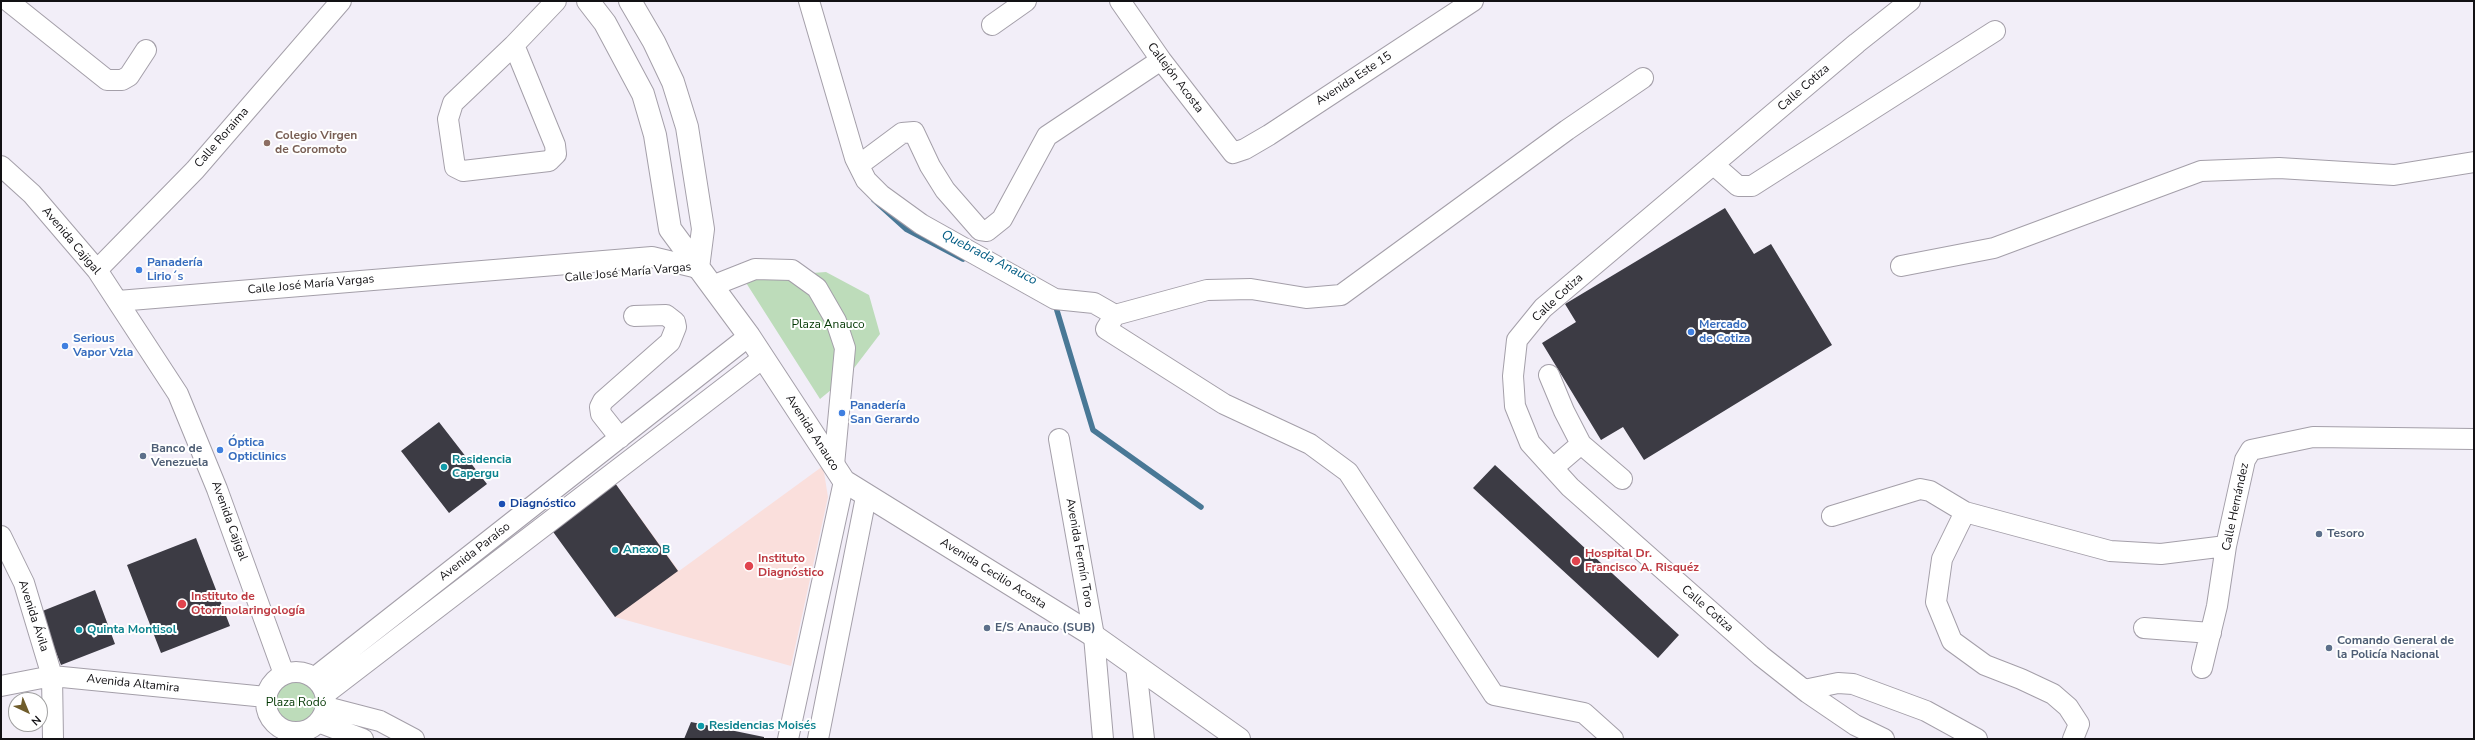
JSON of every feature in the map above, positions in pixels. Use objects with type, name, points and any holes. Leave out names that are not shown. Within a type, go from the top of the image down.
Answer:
[{"type":"main road","name":"Avenida Anauco","points":[[588,1],[608,29],[643,94],[655,135],[670,230],[749,336],[839,473]]},
{"type":"main road","points":[[630,1],[654,42],[673,82],[687,127],[703,229],[698,268]]},
{"type":"main road","name":"Avenida Cecilio Acosta","points":[[839,473],[866,497],[1094,636],[1239,739]]},
{"type":"street","points":[[8,1],[107,80],[122,80],[129,76],[146,50]]},
{"type":"street","name":"Calle Roraima","points":[[97,270],[195,170],[341,1]]},
{"type":"street","points":[[514,46],[555,145],[556,154],[549,161],[463,171],[455,167],[448,119],[450,110],[461,95],[514,46],[556,1]]},
{"type":"street","points":[[809,1],[859,165],[866,180],[881,195],[921,224],[1055,299],[1094,303],[1115,315]]},
{"type":"street","points":[[992,25],[1026,1]]},
{"type":"street","name":"Calle Cotiza","points":[[1884,739],[1855,725],[1804,690],[1761,656],[1570,487],[1530,443],[1515,406],[1513,376],[1517,340],[1543,308],[1857,43],[1910,1]]},
{"type":"street","name":"Avenida Este 15","points":[[1233,153],[1246,149],[1269,135],[1469,2]]},
{"type":"street","name":"Callejón Acosta","points":[[1124,7],[1161,60],[1233,153]]},
{"type":"street","points":[[1714,164],[1738,186],[1752,186],[1995,31]]},
{"type":"street","points":[[859,165],[902,133],[914,132],[930,166],[945,190],[980,230],[987,231],[1002,219],[1047,136],[1161,60]]},
{"type":"street","points":[[1614,739],[1584,713],[1494,696],[1348,472],[1310,444],[1224,404],[1131,347],[1106,329],[1115,315],[1207,290],[1251,289],[1306,298],[1341,295],[1567,130],[1643,78]]},
{"type":"street","points":[[1901,266],[1994,248],[2201,172],[2279,168],[2394,175],[2474,162]]},
{"type":"street","name":"Avenida Cajigal","points":[[1,166],[32,194],[97,270],[123,307],[178,394],[217,489],[284,674]]},
{"type":"street","name":"Calle José María Vargas","points":[[123,307],[405,284],[698,268]]},
{"type":"street","points":[[712,286],[755,269],[792,270],[817,288],[836,320],[845,348],[839,473]]},
{"type":"street","points":[[620,438],[601,414],[600,407],[603,401],[670,342],[676,328],[675,322],[666,315],[634,316]]},
{"type":"street","name":"Avenida Paraíso","points":[[316,712],[620,438],[749,336]]},
{"type":"street","name":"Avenida Paraíso","points":[[316,712],[763,358]]},
{"type":"street","points":[[1549,375],[1564,411],[1581,444],[1622,479]]},
{"type":"street","name":"Calle Hernández","points":[[2202,668],[2217,606],[2226,546],[2245,460],[2251,450],[2262,446],[2313,437],[2474,439]]},
{"type":"street","name":"Avenida Fermín Toro","points":[[1059,439],[1094,636],[1103,739]]},
{"type":"street","points":[[1553,468],[1581,444]]},
{"type":"street","name":"Avenida Anauco","points":[[788,739],[839,473]]},
{"type":"street","points":[[1832,516],[1920,489],[1930,490],[1965,512],[2110,551],[2161,554],[2226,546]]},
{"type":"street","points":[[818,739],[866,497]]},
{"type":"street","points":[[1965,512],[1942,559],[1936,602],[1952,641],[1985,665],[2021,679],[2053,694],[2068,707],[2079,724],[2073,739]]},
{"type":"street","name":"Avenida Ávila","points":[[1,536],[24,583],[52,676],[53,739]]},
{"type":"street","points":[[2144,628],[2211,633]]},
{"type":"street","points":[[1136,666],[1144,739]]},
{"type":"street","points":[[316,712],[299,732],[286,735],[271,719],[266,706],[266,697],[274,681],[284,674],[300,672],[316,712],[363,739]]},
{"type":"street","name":"Avenida Altamira","points":[[1,686],[52,676],[266,697]]},
{"type":"street","points":[[1804,690],[1838,683],[1854,684],[1926,711],[1977,739]]},
{"type":"street","points":[[316,712],[380,721],[414,739]]},
{"type":"shaded area","name":"Instituto Diagnóstico","points":[[823,466],[828,497],[791,666],[615,617],[615,483],[679,571]]},
{"type":"green space","name":"Plaza Anauco","points":[[826,272],[869,295],[880,334],[848,376],[820,399],[743,278]]},
{"type":"green space","name":"Plaza Rodó","points":[[296,677],[306,679],[314,685],[320,693],[322,703],[320,713],[314,721],[306,727],[296,729],[286,727],[278,721],[272,713],[270,703],[272,693],[278,685],[286,679]]},
{"type":"building","name":"Mercado de Cotiza","points":[[1725,208],[1754,254],[1771,244],[1832,345],[1644,460],[1623,427],[1601,440],[1542,343],[1576,322],[1565,304]]},
{"type":"building","name":"Residencia Capergu","points":[[439,422],[487,484],[449,513],[401,451]]},
{"type":"building","name":"Hospital Dr. Francisco A. Risquéz","points":[[1495,465],[1679,635],[1658,658],[1473,488]]},
{"type":"building","name":"Anexo B","points":[[615,483],[678,571],[615,617],[551,529]]},
{"type":"building","name":"Instituto de Otorrinolaringología","points":[[196,538],[230,626],[161,653],[127,565]]},
{"type":"building","name":"Quinta Montisol","points":[[95,590],[115,644],[61,665],[40,612]]},
{"type":"building","name":"Residencias Moisés","points":[[691,722],[764,737],[764,739],[684,739]]},
{"type":"waterway","name":"Quebrada Anauco","points":[[874,200],[906,229],[963,259]]},
{"type":"waterway","name":"Quebrada Anauco","points":[[1055,304],[1093,430],[1201,507]]},
{"type":"place","name":"Colegio Virgen de Coromoto","points":[[267,143]]},
{"type":"place","name":"Panadería Lirio´s","points":[[139,270]]},
{"type":"place","name":"Mercado de Cotiza","points":[[1691,332]]},
{"type":"place","name":"Serious Vapor Vzla","points":[[65,346]]},
{"type":"place","name":"Panadería San Gerardo","points":[[842,413]]},
{"type":"place","name":"Óptica Opticlinics","points":[[220,450]]},
{"type":"place","name":"Banco de Venezuela","points":[[143,456]]},
{"type":"place","name":"Residencia Capergu","points":[[444,467]]},
{"type":"place","name":"Diagnóstico","points":[[502,504]]},
{"type":"place","name":"Tesoro","points":[[2319,534]]},
{"type":"place","name":"Anexo B","points":[[615,550]]},
{"type":"place","name":"Hospital Dr. Francisco A. Risquéz","points":[[1576,561]]},
{"type":"place","name":"Instituto Diagnóstico","points":[[749,566]]},
{"type":"place","name":"Instituto de Otorrinolaringología","points":[[182,604]]},
{"type":"place","name":"E/S Anauco (SUB)","points":[[987,628]]},
{"type":"place","name":"Quinta Montisol","points":[[79,630]]},
{"type":"place","name":"Comando General de la Policía Nacional","points":[[2329,648]]},
{"type":"place","name":"Residencias Moisés","points":[[701,726]]}]
